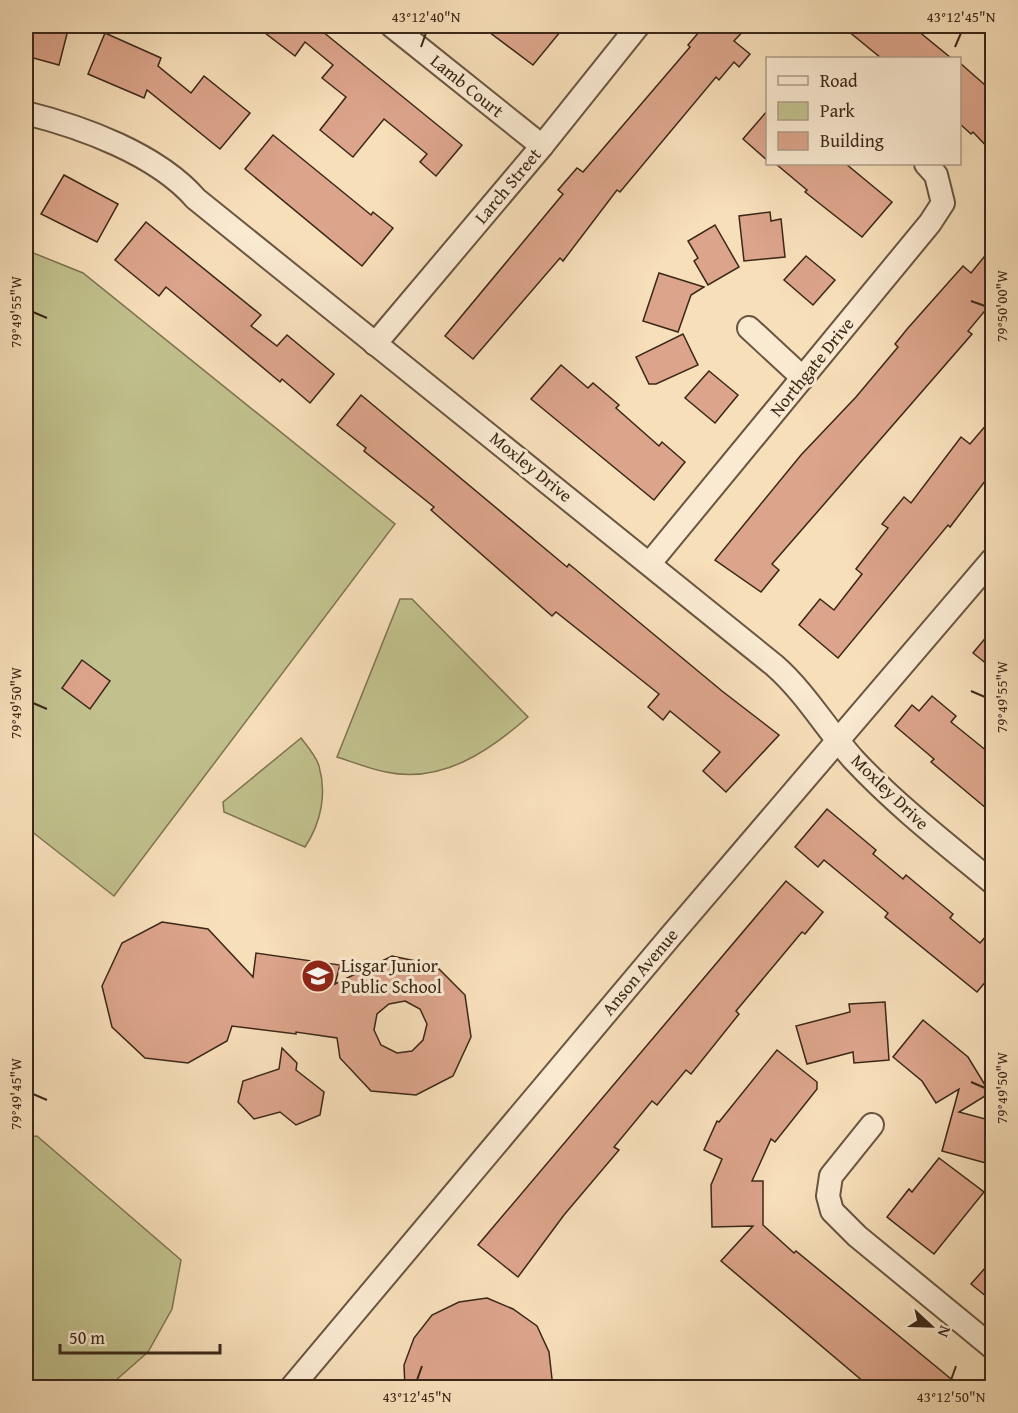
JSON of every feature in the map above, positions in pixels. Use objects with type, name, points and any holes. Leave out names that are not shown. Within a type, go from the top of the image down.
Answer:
[{"type":"street","name":"Lamb Court","points":[[393,26],[542,146]]},
{"type":"street","name":"Larch Street","points":[[375,344],[542,146],[638,26]]},
{"type":"street","name":"Moxley Drive","points":[[26,113],[64,123],[135,152],[186,188],[196,199],[650,563],[784,674],[813,706],[839,741],[904,809],[993,882]]},
{"type":"street","name":"Northgate Drive","points":[[650,563],[930,223],[943,203],[936,175],[927,165]]},
{"type":"street","points":[[749,328],[803,378]]},
{"type":"street","name":"Anson Avenue","points":[[291,1388],[669,938],[993,560]]},
{"type":"street","points":[[872,1125],[831,1176],[828,1196],[832,1212],[857,1236],[993,1347]]},
{"type":"green space","points":[[26,250],[83,273],[395,524],[114,896],[26,827]]},
{"type":"green space","points":[[400,599],[412,599],[528,717],[481,753],[445,769],[426,773],[386,772],[337,757]]},
{"type":"green space","points":[[301,738],[318,762],[322,787],[319,818],[305,847],[224,812],[223,802]]},
{"type":"green space","points":[[37,1136],[181,1260],[172,1309],[148,1352],[108,1387],[26,1387],[26,1137]]},
{"type":"building","points":[[26,26],[69,26],[59,65],[26,56]]},
{"type":"building","points":[[256,26],[318,26],[462,145],[436,176],[420,162],[427,154],[384,119],[353,157],[320,130],[346,97],[322,78],[333,65],[305,42],[295,56]]},
{"type":"building","points":[[481,26],[565,26],[533,65]]},
{"type":"building","points":[[704,26],[748,26],[734,41],[750,54],[739,67],[734,62],[719,80],[716,77],[620,192],[617,190],[563,261],[560,258],[473,359],[445,336],[563,194],[558,190],[577,168],[583,172],[690,47],[688,45]]},
{"type":"building","points":[[842,26],[912,26],[950,57],[880,57]]},
{"type":"building","points":[[105,33],[161,58],[158,66],[191,93],[204,76],[250,113],[220,149],[147,90],[144,98],[88,74]]},
{"type":"building","points":[[961,64],[993,92],[993,153],[973,132],[971,134],[961,125]]},
{"type":"building","points":[[766,112],[766,159],[743,139]]},
{"type":"building","points":[[273,135],[371,215],[373,212],[393,228],[362,266],[245,169]]},
{"type":"building","points":[[777,165],[847,165],[892,202],[862,237],[805,192],[807,190]]},
{"type":"building","points":[[64,175],[118,204],[97,242],[41,214]]},
{"type":"building","points":[[770,212],[771,221],[781,219],[785,257],[744,261],[739,216]]},
{"type":"building","points":[[146,222],[261,315],[251,326],[277,346],[287,335],[334,374],[310,403],[282,379],[280,382],[166,287],[159,296],[115,260]]},
{"type":"building","points":[[715,225],[739,267],[708,285],[694,261],[698,258],[688,241]]},
{"type":"building","points":[[993,246],[993,301],[968,331],[972,334],[772,564],[779,570],[761,592],[715,560],[801,455],[856,397],[898,347],[895,344],[908,328],[963,266],[971,273]]},
{"type":"building","points":[[806,256],[835,280],[813,305],[784,280]]},
{"type":"building","points":[[659,273],[704,287],[691,295],[678,332],[643,321]]},
{"type":"building","points":[[683,334],[698,365],[656,384],[649,384],[636,357]]},
{"type":"building","points":[[561,365],[588,388],[593,383],[619,405],[616,408],[659,446],[662,442],[685,462],[654,500],[531,399]]},
{"type":"building","points":[[709,371],[738,395],[715,423],[685,398]]},
{"type":"building","points":[[361,395],[567,567],[569,564],[722,691],[779,735],[726,792],[703,771],[720,752],[670,711],[663,720],[648,707],[659,694],[556,612],[552,616],[431,510],[434,507],[364,451],[366,448],[337,425]]},
{"type":"building","points":[[993,417],[992,472],[950,527],[948,525],[838,658],[799,625],[820,599],[834,610],[862,574],[856,569],[888,528],[882,524],[904,497],[911,503],[961,437],[970,444]]},
{"type":"building","points":[[993,629],[993,669],[973,653]]},
{"type":"building","points":[[82,660],[110,681],[90,709],[62,688]]},
{"type":"building","points":[[932,696],[956,716],[951,722],[993,756],[993,814],[931,762],[934,759],[895,726],[912,705],[919,711]]},
{"type":"building","points":[[827,809],[876,850],[873,854],[903,879],[906,875],[953,914],[950,918],[980,943],[993,928],[993,973],[977,992],[885,917],[888,913],[824,860],[818,867],[795,847]]},
{"type":"building","points":[[786,881],[823,912],[805,934],[802,932],[736,1011],[739,1014],[691,1074],[686,1070],[657,1105],[652,1101],[614,1147],[619,1150],[564,1215],[518,1277],[478,1245]]},
{"type":"building","points":[[162,922],[208,929],[253,977],[256,953],[340,965],[335,984],[392,956],[435,965],[465,995],[471,1037],[453,1076],[416,1095],[371,1091],[340,1058],[337,1038],[296,1032],[296,1034],[232,1026],[227,1041],[188,1063],[145,1058],[112,1027],[102,986],[122,943]],"holes":[[[405,1001],[420,1009],[427,1024],[423,1040],[412,1051],[397,1053],[381,1045],[374,1030],[377,1014],[389,1004]]]},
{"type":"building","points":[[885,1002],[889,1060],[854,1063],[853,1052],[807,1064],[796,1026],[850,1012],[849,1004]]},
{"type":"building","points":[[923,1020],[968,1057],[990,1093],[959,1112],[993,1121],[993,1165],[942,1151],[959,1089],[936,1103],[922,1081],[893,1057]]},
{"type":"building","points":[[282,1048],[297,1063],[296,1070],[324,1092],[320,1115],[296,1125],[280,1112],[254,1119],[238,1102],[243,1081],[279,1069]]},
{"type":"building","points":[[777,1050],[817,1082],[817,1089],[775,1142],[771,1139],[752,1181],[763,1181],[763,1225],[794,1253],[796,1251],[962,1388],[871,1388],[721,1261],[753,1226],[712,1227],[711,1185],[722,1159],[704,1150],[717,1121],[719,1122]]},
{"type":"building","points":[[939,1158],[984,1192],[934,1254],[887,1217],[909,1189],[912,1192]]},
{"type":"building","points":[[993,1259],[993,1302],[971,1284]]},
{"type":"building","points":[[487,1298],[513,1309],[537,1326],[549,1352],[553,1388],[405,1388],[404,1365],[414,1338],[432,1315],[459,1302]]},
{"type":"place","name":"Lisgar Junior Public School","points":[[318,976]]}]
